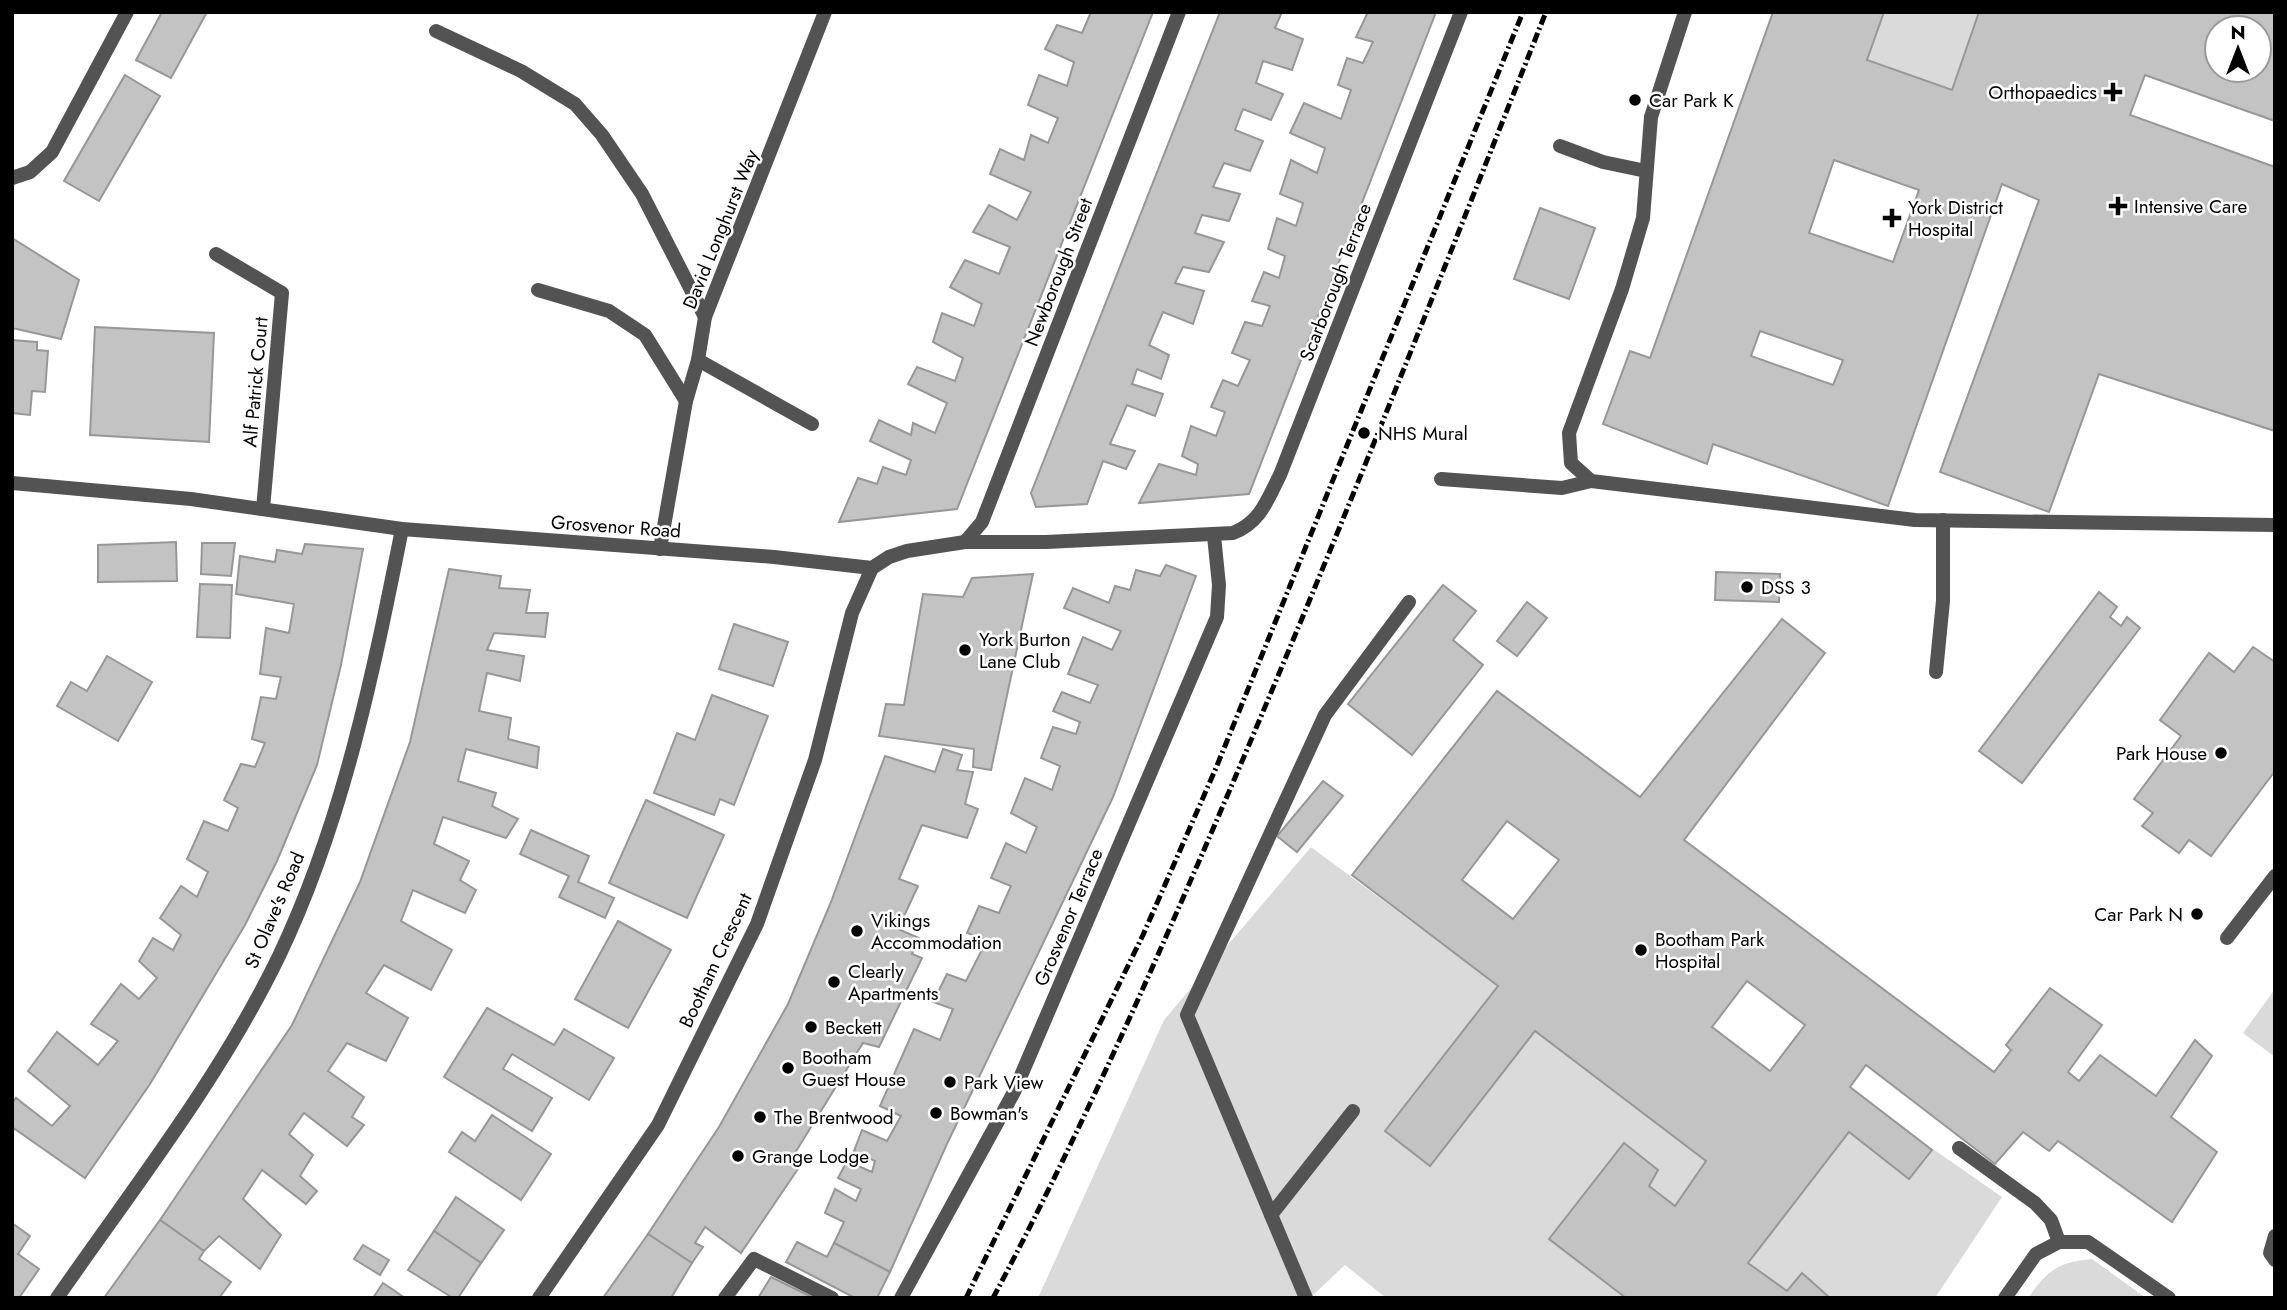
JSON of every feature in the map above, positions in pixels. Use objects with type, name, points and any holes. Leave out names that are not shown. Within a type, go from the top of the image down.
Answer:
[{"type":"street","points":[[12,178],[30,172],[52,152],[127,12]]},
{"type":"street","name":"David Longhurst Way","points":[[660,549],[686,401],[698,360],[705,317],[825,12]]},
{"type":"street","name":"Newborough Street","points":[[965,542],[982,522],[1179,12]]},
{"type":"street","name":"Scarborough Terrace","points":[[1214,536],[1247,528],[1259,517],[1280,475],[1461,12]]},
{"type":"street","points":[[1591,481],[1571,463],[1569,433],[1622,289],[1643,218],[1651,117],[1685,12]]},
{"type":"street","points":[[436,31],[522,71],[575,104],[602,135],[642,194],[705,317]]},
{"type":"street","points":[[1560,146],[1603,162],[1646,172]]},
{"type":"street","name":"Alf Patrick Court","points":[[216,254],[282,293],[263,509]]},
{"type":"street","points":[[538,290],[610,311],[645,335],[686,401]]},
{"type":"street","points":[[698,360],[812,424]]},
{"type":"street","points":[[1441,479],[1562,488],[1591,481],[1943,520],[2275,525]]},
{"type":"street","name":"Grosvenor Road","points":[[12,483],[191,499],[402,529],[872,568]]},
{"type":"street","points":[[1936,672],[1943,601],[1943,520]]},
{"type":"street","name":"St Olave's Road","points":[[57,1298],[205,1086],[279,956],[338,806],[375,664],[402,529]]},
{"type":"street","points":[[872,568],[889,557],[907,551],[965,542],[1214,536]]},
{"type":"street","name":"Grosvenor Terrace","points":[[901,1298],[1014,1092],[1217,617],[1219,586],[1214,536]]},
{"type":"street","name":"Bootham Crescent","points":[[539,1298],[658,1125],[757,925],[815,760],[852,612],[872,568]]},
{"type":"street","points":[[1306,1298],[1187,1015],[1325,715],[1409,602]]},
{"type":"street","points":[[2227,938],[2275,876]]},
{"type":"street","points":[[1271,1215],[1353,1111]]},
{"type":"street","points":[[1959,1148],[2035,1203],[2051,1220],[2059,1242]]},
{"type":"street","points":[[2275,1236],[2270,1253],[2275,1260]]},
{"type":"street","points":[[2005,1298],[2036,1254],[2059,1242],[2088,1242],[2169,1298]]},
{"type":"street","points":[[724,1298],[754,1259],[832,1298]]},
{"type":"shaded area","points":[[1884,12],[1979,12],[1952,90],[1867,60]]},
{"type":"shaded area","points":[[1311,847],[1498,986],[1385,1132],[1430,1166],[1535,1031],[1706,1161],[1675,1206],[1649,1186],[1658,1169],[1624,1143],[1549,1239],[1626,1298],[1386,1298],[1345,1265],[1310,1298],[1038,1298],[1164,1020]]},
{"type":"shaded area","points":[[2275,989],[2275,1057],[2243,1033]]},
{"type":"shaded area","points":[[1849,1132],[1909,1179],[1933,1149],[2002,1197],[1935,1298],[1830,1298],[1802,1273],[1787,1291],[1748,1263]]},
{"type":"shaded area","points":[[2092,1259],[2146,1298],[2028,1298],[2055,1269],[2070,1262]]},
{"type":"building","points":[[162,12],[207,12],[171,78],[136,60]]},
{"type":"building","points":[[1091,12],[1153,12],[957,509],[839,522],[858,478],[877,484],[883,467],[906,475],[911,460],[870,441],[879,420],[911,435],[913,423],[935,433],[947,403],[908,384],[917,367],[955,381],[963,358],[933,342],[942,313],[974,326],[982,304],[950,287],[965,260],[999,274],[1010,247],[973,232],[989,205],[1017,220],[1031,192],[990,174],[1000,149],[1024,160],[1031,135],[1048,143],[1058,118],[1028,105],[1039,75],[1067,86],[1074,62],[1045,49],[1057,25],[1082,33]]},
{"type":"building","points":[[1220,12],[1282,12],[1275,28],[1303,39],[1292,70],[1263,61],[1256,83],[1283,94],[1271,120],[1243,109],[1235,130],[1263,141],[1250,171],[1224,163],[1213,187],[1240,194],[1229,221],[1202,215],[1195,233],[1224,242],[1209,272],[1183,267],[1175,283],[1204,291],[1193,324],[1163,312],[1149,345],[1169,355],[1161,379],[1137,369],[1132,384],[1163,394],[1155,416],[1127,405],[1110,444],[1135,451],[1126,469],[1103,461],[1087,504],[1036,507],[1031,493]]},
{"type":"building","points":[[1368,12],[1436,12],[1249,494],[1139,503],[1159,464],[1196,475],[1198,464],[1182,456],[1191,426],[1216,436],[1225,412],[1211,407],[1223,380],[1238,386],[1250,360],[1232,353],[1245,322],[1262,326],[1270,306],[1252,301],[1264,272],[1279,278],[1285,256],[1268,249],[1277,218],[1296,226],[1303,203],[1280,194],[1291,160],[1317,173],[1325,148],[1290,133],[1304,103],[1341,119],[1351,90],[1338,85],[1347,58],[1363,63],[1373,42],[1356,37]]},
{"type":"building","name":"York District Hospital","points":[[1773,12],[1884,12],[1867,60],[1952,90],[1979,12],[2275,12],[2275,121],[2145,75],[2130,115],[2275,167],[2275,431],[2099,374],[2049,512],[1940,472],[2039,200],[2002,184],[1888,506],[1713,444],[1707,464],[1603,424],[1630,351],[1650,358]],"holes":[[[1834,160],[1919,190],[1893,262],[1809,233]],[[1760,331],[1843,360],[1833,385],[1751,356]]]},
{"type":"building","points":[[125,75],[160,96],[99,201],[64,181]]},
{"type":"building","points":[[1540,208],[1595,228],[1569,299],[1514,279]]},
{"type":"building","points":[[12,238],[79,280],[61,339],[12,328]]},
{"type":"building","points":[[95,327],[214,333],[209,442],[90,435]]},
{"type":"building","points":[[12,340],[37,342],[37,350],[48,351],[45,392],[32,391],[30,415],[12,413]]},
{"type":"building","points":[[176,542],[177,581],[98,582],[98,545]]},
{"type":"building","points":[[202,543],[235,543],[231,576],[201,574]]},
{"type":"building","points":[[305,544],[363,549],[341,665],[317,765],[277,861],[245,925],[150,1084],[85,1178],[12,1127],[12,1103],[16,1098],[52,1126],[70,1106],[28,1071],[57,1032],[98,1065],[118,1041],[91,1024],[121,984],[139,999],[157,978],[139,961],[153,938],[173,950],[181,935],[160,918],[181,886],[197,897],[208,872],[187,859],[204,821],[228,831],[238,808],[224,800],[241,764],[255,767],[265,743],[252,739],[261,697],[276,699],[281,677],[260,674],[266,628],[289,633],[294,604],[236,594],[240,556],[275,562],[277,550],[302,554]]},
{"type":"building","points":[[1166,565],[1196,576],[1113,797],[946,1146],[890,1272],[834,1243],[844,1222],[825,1213],[835,1189],[856,1201],[861,1189],[838,1178],[847,1161],[872,1172],[875,1161],[854,1151],[862,1130],[887,1141],[901,1116],[880,1106],[914,1029],[940,1040],[953,1009],[933,1002],[947,974],[966,981],[987,940],[967,933],[979,906],[999,913],[1011,886],[991,878],[1006,843],[1026,853],[1037,827],[1011,813],[1025,778],[1052,790],[1060,766],[1041,758],[1053,727],[1076,734],[1080,722],[1053,711],[1062,692],[1090,703],[1098,685],[1068,674],[1083,637],[1112,650],[1121,631],[1064,608],[1073,588],[1109,603],[1115,586],[1130,590],[1136,570],[1160,576]]},
{"type":"building","points":[[449,569],[501,576],[499,588],[530,590],[526,613],[548,613],[545,637],[494,633],[487,650],[524,656],[520,681],[487,673],[479,711],[511,718],[508,739],[539,747],[537,768],[466,749],[458,781],[496,793],[492,806],[518,819],[506,838],[443,817],[434,844],[469,861],[460,880],[476,890],[465,913],[413,890],[401,921],[452,950],[431,990],[384,965],[366,993],[408,1018],[386,1061],[347,1043],[328,1071],[364,1097],[352,1117],[364,1125],[347,1146],[304,1113],[289,1134],[313,1155],[300,1176],[317,1191],[306,1204],[262,1170],[243,1199],[281,1235],[260,1269],[219,1236],[204,1251],[160,1220],[292,1025],[360,882],[410,742]]},
{"type":"building","name":"DSS 3","points":[[1716,572],[1780,574],[1779,602],[1715,600]]},
{"type":"building","name":"York Burton Lane Club","points":[[1033,574],[991,770],[973,767],[974,749],[879,736],[886,704],[904,705],[923,594],[963,597],[972,578]]},
{"type":"building","points":[[200,584],[232,585],[230,638],[197,637]]},
{"type":"building","points":[[1443,585],[1476,611],[1453,640],[1483,665],[1412,755],[1348,704]]},
{"type":"building","points":[[2099,592],[2117,607],[2110,617],[2121,626],[2127,617],[2140,628],[2022,783],[1979,751]]},
{"type":"building","points":[[1527,602],[1547,618],[1517,656],[1497,641]]},
{"type":"building","name":"Bootham Park Hospital","points":[[1782,619],[1825,653],[1684,840],[1994,1072],[2011,1050],[2006,1045],[2050,988],[2102,1025],[2068,1072],[2079,1081],[2100,1055],[2156,1096],[2195,1040],[2212,1056],[2171,1117],[2217,1152],[2172,1222],[2058,1141],[2049,1151],[2023,1132],[1995,1164],[1866,1065],[1850,1087],[1932,1150],[1909,1179],[1849,1132],[1748,1263],[1787,1291],[1802,1273],[1830,1298],[1626,1298],[1549,1239],[1624,1143],[1658,1170],[1649,1186],[1675,1206],[1706,1161],[1535,1031],[1430,1166],[1385,1131],[1498,986],[1352,875],[1497,691],[1640,797]],"holes":[[[1507,821],[1559,860],[1513,919],[1462,880]],[[1747,981],[1805,1025],[1770,1071],[1712,1027]]]},
{"type":"building","points":[[734,624],[788,642],[773,686],[719,669]]},
{"type":"building","name":"Park House","points":[[2253,647],[2275,662],[2275,771],[2211,856],[2189,840],[2179,853],[2142,826],[2153,813],[2134,799],[2181,736],[2160,720],[2209,653],[2234,672]]},
{"type":"building","points":[[107,656],[152,682],[118,741],[57,706],[71,682],[87,691]]},
{"type":"building","points":[[712,695],[768,716],[734,805],[720,799],[714,815],[654,793],[677,733],[695,740]]},
{"type":"building","points":[[943,749],[962,755],[957,770],[973,772],[965,804],[978,809],[967,838],[922,825],[899,879],[918,886],[898,929],[919,938],[912,954],[922,958],[879,1047],[863,1043],[790,1161],[800,1166],[741,1253],[705,1227],[695,1243],[703,1247],[692,1263],[648,1234],[719,1127],[788,1004],[831,902],[885,756],[935,772]]},
{"type":"building","points":[[1323,781],[1343,796],[1297,852],[1277,836]]},
{"type":"building","points":[[646,800],[724,835],[687,918],[609,883]]},
{"type":"building","points":[[531,830],[589,856],[578,882],[614,898],[605,918],[559,897],[569,876],[520,854]]},
{"type":"building","points":[[618,921],[671,950],[628,1028],[575,999]]},
{"type":"building","points":[[487,1008],[554,1045],[564,1029],[614,1058],[589,1100],[512,1054],[503,1069],[552,1098],[532,1131],[444,1077]]},
{"type":"building","points":[[492,1115],[551,1154],[521,1200],[449,1152],[462,1132],[475,1141]]},
{"type":"building","points":[[456,1197],[504,1230],[481,1263],[434,1231]]},
{"type":"building","points":[[160,1220],[204,1251],[199,1259],[231,1282],[219,1298],[104,1298]]},
{"type":"building","points":[[12,1223],[30,1236],[18,1254],[39,1269],[19,1298],[12,1298]]},
{"type":"building","points":[[434,1231],[481,1263],[458,1298],[453,1298],[408,1270]]},
{"type":"building","points":[[648,1234],[692,1263],[671,1298],[603,1298]]},
{"type":"building","points":[[797,1242],[827,1257],[834,1243],[890,1272],[877,1298],[855,1298],[786,1262]]},
{"type":"building","points":[[363,1245],[389,1260],[380,1275],[354,1259]]},
{"type":"building","points":[[771,1277],[814,1298],[758,1298]]},
{"type":"building","points":[[383,1283],[405,1298],[373,1298]]},
{"type":"railway","points":[[966,1298],[1143,935],[1216,768],[1523,12]]},
{"type":"railway","points":[[993,1298],[1116,1048],[1228,794],[1350,502],[1546,12]]},
{"type":"place","name":"Orthopaedics","points":[[2113,92]]},
{"type":"place","name":"Car Park K","points":[[1635,100]]},
{"type":"place","name":"Intensive Care","points":[[2118,206]]},
{"type":"place","name":"York District Hospital","points":[[1892,218]]},
{"type":"place","name":"NHS Mural","points":[[1364,433]]},
{"type":"place","name":"DSS 3","points":[[1747,587]]},
{"type":"place","name":"York Burton Lane Club","points":[[965,650]]},
{"type":"place","name":"Park House","points":[[2221,753]]},
{"type":"place","name":"Car Park N","points":[[2197,914]]},
{"type":"place","name":"Vikings Accommodation","points":[[857,931]]},
{"type":"place","name":"Bootham Park Hospital","points":[[1641,950]]},
{"type":"place","name":"Clearly Apartments","points":[[834,982]]},
{"type":"place","name":"Beckett","points":[[811,1027]]},
{"type":"place","name":"Bootham Guest House","points":[[788,1068]]},
{"type":"place","name":"Park View","points":[[950,1082]]},
{"type":"place","name":"Bowman's","points":[[936,1113]]},
{"type":"place","name":"The Brentwood","points":[[760,1117]]},
{"type":"place","name":"Grange Lodge","points":[[738,1156]]}]
